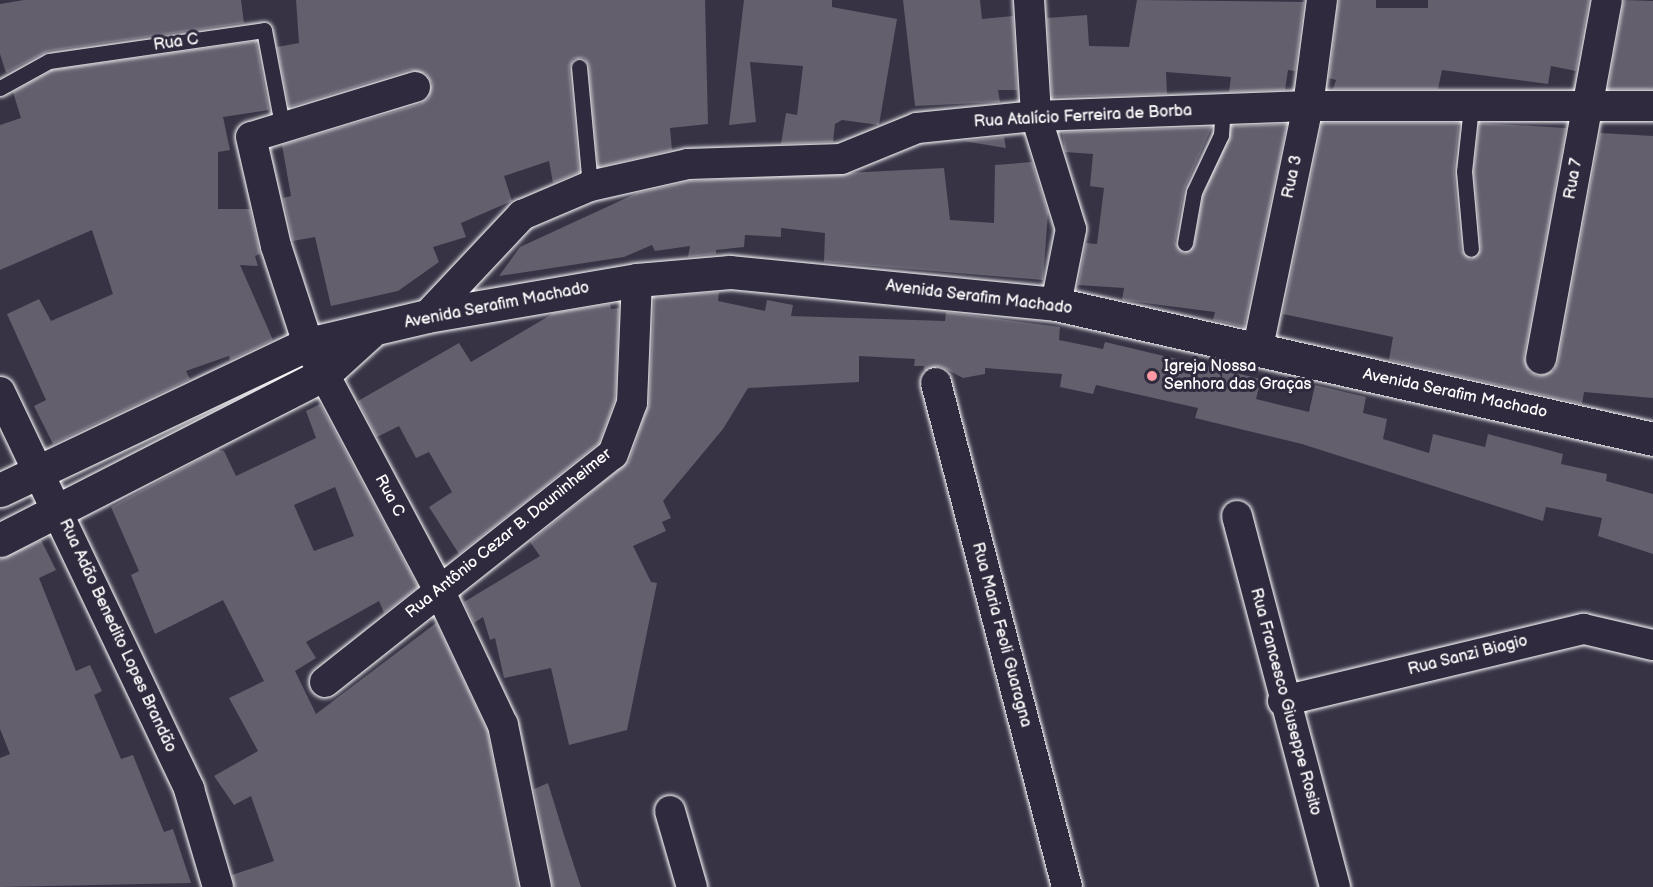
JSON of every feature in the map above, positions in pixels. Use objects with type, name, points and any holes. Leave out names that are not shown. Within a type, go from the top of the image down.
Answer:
[{"type":"street","points":[[1029,0],[1036,116],[1071,229],[1056,304]]},
{"type":"street","name":"Rua 3","points":[[1257,352],[1308,106],[1323,0]]},
{"type":"street","name":"Rua 7","points":[[1541,359],[1607,0]]},
{"type":"street","name":"Rua C","points":[[415,87],[282,124],[251,137],[276,246],[308,344],[440,592],[503,725],[536,887]]},
{"type":"street","name":"Rua Atalício Ferreira de Borba","points":[[427,316],[522,215],[590,186],[688,164],[841,159],[917,128],[1036,116],[1308,106],[1471,107],[1587,104],[1653,106]]},
{"type":"street","name":"Avenida Serafim Machado","points":[[0,490],[308,344],[369,333],[427,316],[637,280],[730,272],[1056,304],[1257,352],[1653,439]]},
{"type":"street","name":"Rua Antônio Cezar B. Dauninheimer","points":[[325,682],[613,454],[632,403],[637,280]]},
{"type":"street","name":"Avenida Serafim Machado","points":[[0,540],[59,512],[324,374],[369,333]]},
{"type":"street","name":"Rua Maria Feoli Guaragna","points":[[936,383],[1067,887]]},
{"type":"street","name":"Rua Adão Benedito Lopes Brandão","points":[[0,392],[189,789],[219,887]]},
{"type":"street","name":"Rua Francesco Giuseppe Rosito","points":[[1237,516],[1283,701],[1335,887]]},
{"type":"street","name":"Rua Sanzi Biagio","points":[[1283,701],[1584,629],[1653,645]]},
{"type":"street","points":[[670,811],[692,887]]},
{"type":"lane","name":"Rua C","points":[[0,88],[49,61],[264,30],[282,124]]},
{"type":"lane","points":[[579,67],[590,186]]},
{"type":"lane","points":[[1471,107],[1464,171],[1471,249]]},
{"type":"lane","points":[[1185,243],[1194,192],[1221,135],[1223,109]]},
{"type":"building","points":[[24,0],[241,0],[244,23],[48,51],[6,73],[0,54],[0,4]]},
{"type":"building","points":[[296,0],[705,0],[708,124],[670,128],[672,150],[598,167],[589,66],[584,58],[574,59],[569,68],[579,172],[553,183],[549,161],[504,176],[512,201],[461,223],[466,237],[433,247],[439,262],[398,291],[331,306],[315,237],[293,241],[283,198],[291,196],[282,145],[420,104],[428,98],[432,83],[426,74],[410,70],[289,107],[277,47],[299,43]]},
{"type":"building","points":[[744,0],[832,0],[832,7],[897,19],[879,125],[842,120],[835,124],[833,142],[781,144],[786,113],[797,115],[803,66],[750,62],[756,122],[729,125]]},
{"type":"building","points":[[903,0],[980,0],[982,19],[1013,16],[1017,90],[998,90],[1000,102],[915,106]]},
{"type":"building","points":[[1137,0],[1304,2],[1295,71],[1288,70],[1285,90],[1229,92],[1231,77],[1166,72],[1167,94],[1052,97],[1047,18],[1087,15],[1089,46],[1129,47]]},
{"type":"building","points":[[1339,0],[1376,0],[1376,8],[1428,8],[1428,0],[1589,0],[1576,71],[1551,66],[1548,84],[1442,70],[1438,89],[1333,89],[1336,80],[1329,78]]},
{"type":"building","points":[[1624,0],[1653,1],[1653,89],[1608,89]]},
{"type":"building","points":[[256,41],[269,110],[223,117],[230,150],[218,152],[218,209],[250,209],[260,254],[255,256],[258,266],[240,265],[273,340],[230,360],[229,356],[186,371],[190,379],[53,444],[34,406],[46,400],[7,314],[39,299],[51,321],[113,294],[92,230],[0,270],[0,125],[21,118],[13,92],[52,70]]},
{"type":"building","points":[[1322,123],[1459,123],[1454,172],[1461,250],[1471,259],[1481,249],[1474,171],[1479,123],[1566,128],[1524,356],[1529,372],[1538,376],[1554,371],[1558,362],[1600,133],[1653,136],[1653,398],[1584,392],[1582,404],[1389,360],[1393,337],[1283,314]]},
{"type":"building","points":[[1287,124],[1244,327],[1213,320],[1215,312],[1122,300],[1124,288],[1078,285],[1086,243],[1097,244],[1104,188],[1090,186],[1093,154],[1065,152],[1062,132],[1212,127],[1184,190],[1175,242],[1184,253],[1194,245],[1203,195],[1231,126]]},
{"type":"building","points":[[1004,137],[1006,148],[963,141]]},
{"type":"building","points":[[1032,162],[1048,213],[1043,280],[824,262],[825,233],[781,228],[781,237],[745,235],[744,247],[716,250],[716,254],[688,257],[690,246],[655,251],[652,245],[624,257],[499,276],[520,247],[637,193],[690,181],[944,168],[950,220],[994,223],[995,165]]},
{"type":"building","points":[[719,292],[718,301],[765,311],[767,300],[793,305],[791,316],[945,321],[946,312],[1060,327],[1059,340],[1103,349],[1105,342],[1261,379],[1256,399],[1309,412],[1315,385],[1366,397],[1363,413],[1387,419],[1383,439],[1429,453],[1433,434],[1485,447],[1488,434],[1563,454],[1561,464],[1607,474],[1606,481],[1653,494],[1653,554],[1598,536],[1602,518],[1546,507],[1543,521],[1302,444],[1195,418],[1198,408],[1096,385],[1093,394],[1060,387],[1062,374],[985,368],[985,374],[963,378],[940,366],[924,371],[924,366],[914,366],[915,359],[859,356],[859,382],[748,388],[723,429],[663,501],[671,518],[662,522],[666,531],[633,546],[651,582],[657,583],[627,730],[569,745],[551,668],[504,678],[495,638],[490,640],[483,617],[474,623],[464,602],[540,556],[530,542],[629,461],[649,404],[654,297]]},
{"type":"building","points":[[610,304],[611,309],[619,308],[615,400],[599,443],[459,554],[429,507],[452,492],[429,452],[416,458],[399,426],[377,437],[358,401],[459,343],[471,362],[554,313]]},
{"type":"building","points":[[320,404],[418,587],[384,613],[379,601],[306,642],[316,658],[295,671],[316,714],[436,623],[487,730],[518,887],[235,887],[232,875],[274,861],[251,796],[234,805],[214,776],[258,751],[229,698],[264,681],[223,600],[155,634],[131,575],[139,571],[111,507],[217,450],[224,451],[236,476],[316,438],[306,411]],"holes":[[[335,487],[354,536],[314,551],[294,505]]]},
{"type":"building","points":[[41,540],[56,570],[39,578],[76,671],[90,665],[102,691],[94,695],[121,759],[133,755],[164,832],[173,829],[191,883],[0,887],[0,758],[10,754],[0,729],[0,559]]},
{"type":"building","points":[[548,783],[581,887],[553,887],[534,789]]},
{"type":"place","name":"Igreja Nossa Senhora das Graças","points":[[1152,376]]}]
